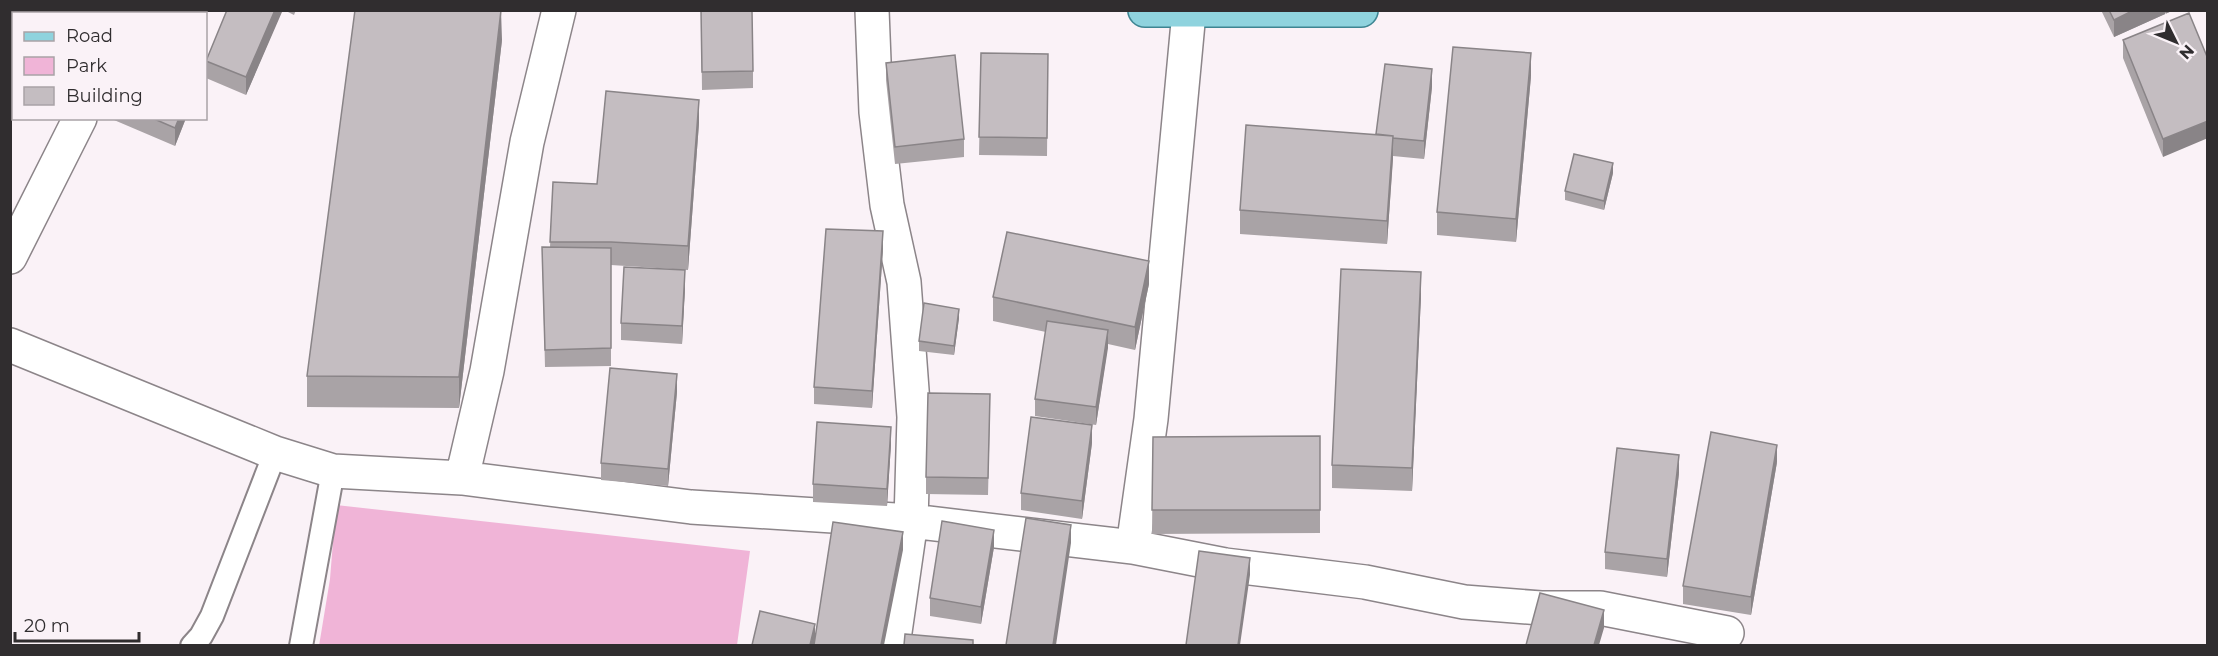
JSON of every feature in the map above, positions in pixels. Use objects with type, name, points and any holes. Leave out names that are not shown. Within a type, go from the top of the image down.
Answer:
[{"type":"main road","points":[[1145,10],[1189,12],[1361,10]]},
{"type":"street","points":[[462,478],[487,371],[527,142],[559,10]]},
{"type":"street","points":[[872,10],[876,112],[887,205],[904,282],[914,417],[911,520],[893,645]]},
{"type":"street","points":[[1133,547],[1151,419],[1189,12]]},
{"type":"street","points":[[10,257],[79,120]]},
{"type":"street","points":[[10,345],[275,453],[333,471],[462,478],[691,507],[911,520],[1133,547],[1225,565],[1365,582],[1464,602],[1541,608],[1600,608],[1726,633]]},
{"type":"lane","points":[[192,645],[201,636],[212,616],[275,453]]},
{"type":"lane","points":[[301,645],[333,471]]},
{"type":"green space","points":[[336,505],[750,551],[737,645],[319,646],[330,579]]},
{"type":"building","points":[[227,10],[275,10],[246,77],[207,61]]},
{"type":"building","points":[[355,10],[501,10],[459,377],[307,376]]},
{"type":"building","points":[[701,10],[752,10],[753,71],[702,72]]},
{"type":"building","points":[[2109,10],[2134,10],[2114,20]]},
{"type":"building","points":[[2189,13],[2208,59],[2208,121],[2163,139],[2123,40]]},
{"type":"building","points":[[1453,47],[1531,53],[1516,219],[1437,212]]},
{"type":"building","points":[[981,53],[1048,54],[1047,138],[979,137]]},
{"type":"building","points":[[955,55],[964,139],[895,147],[886,63]]},
{"type":"building","points":[[1385,64],[1432,69],[1424,141],[1376,134]]},
{"type":"building","points":[[606,91],[699,100],[688,246],[550,242],[553,182],[597,184]]},
{"type":"building","points":[[157,120],[178,120],[175,128]]},
{"type":"building","points":[[1246,125],[1393,136],[1387,221],[1240,210]]},
{"type":"building","points":[[1574,154],[1613,163],[1604,201],[1565,191]]},
{"type":"building","points":[[826,229],[883,231],[872,391],[814,387]]},
{"type":"building","points":[[1007,232],[1149,261],[1135,327],[993,297]]},
{"type":"building","points":[[542,247],[611,248],[611,348],[545,350]]},
{"type":"building","points":[[624,267],[685,270],[682,326],[621,323]]},
{"type":"building","points":[[1341,269],[1421,272],[1412,468],[1332,465]]},
{"type":"building","points":[[924,303],[959,309],[954,346],[919,341]]},
{"type":"building","points":[[1047,321],[1108,330],[1096,407],[1035,399]]},
{"type":"building","points":[[610,368],[677,374],[668,469],[601,463]]},
{"type":"building","points":[[928,393],[990,394],[988,478],[926,477]]},
{"type":"building","points":[[1031,417],[1092,425],[1082,501],[1021,493]]},
{"type":"building","points":[[817,422],[891,427],[887,489],[813,484]]},
{"type":"building","points":[[1711,432],[1777,445],[1751,597],[1683,586]]},
{"type":"building","points":[[1320,436],[1320,510],[1152,510],[1153,437]]},
{"type":"building","points":[[1617,448],[1679,455],[1667,559],[1605,552]]},
{"type":"building","points":[[1026,518],[1071,525],[1053,645],[1006,645]]},
{"type":"building","points":[[942,521],[994,530],[981,607],[930,598]]},
{"type":"building","points":[[833,522],[903,532],[881,645],[814,645]]},
{"type":"building","points":[[1199,551],[1250,558],[1238,645],[1186,645]]},
{"type":"building","points":[[1540,593],[1604,610],[1594,645],[1526,645]]},
{"type":"building","points":[[760,611],[815,624],[810,645],[752,645]]},
{"type":"building","points":[[905,634],[973,640],[973,645],[904,645]]}]
